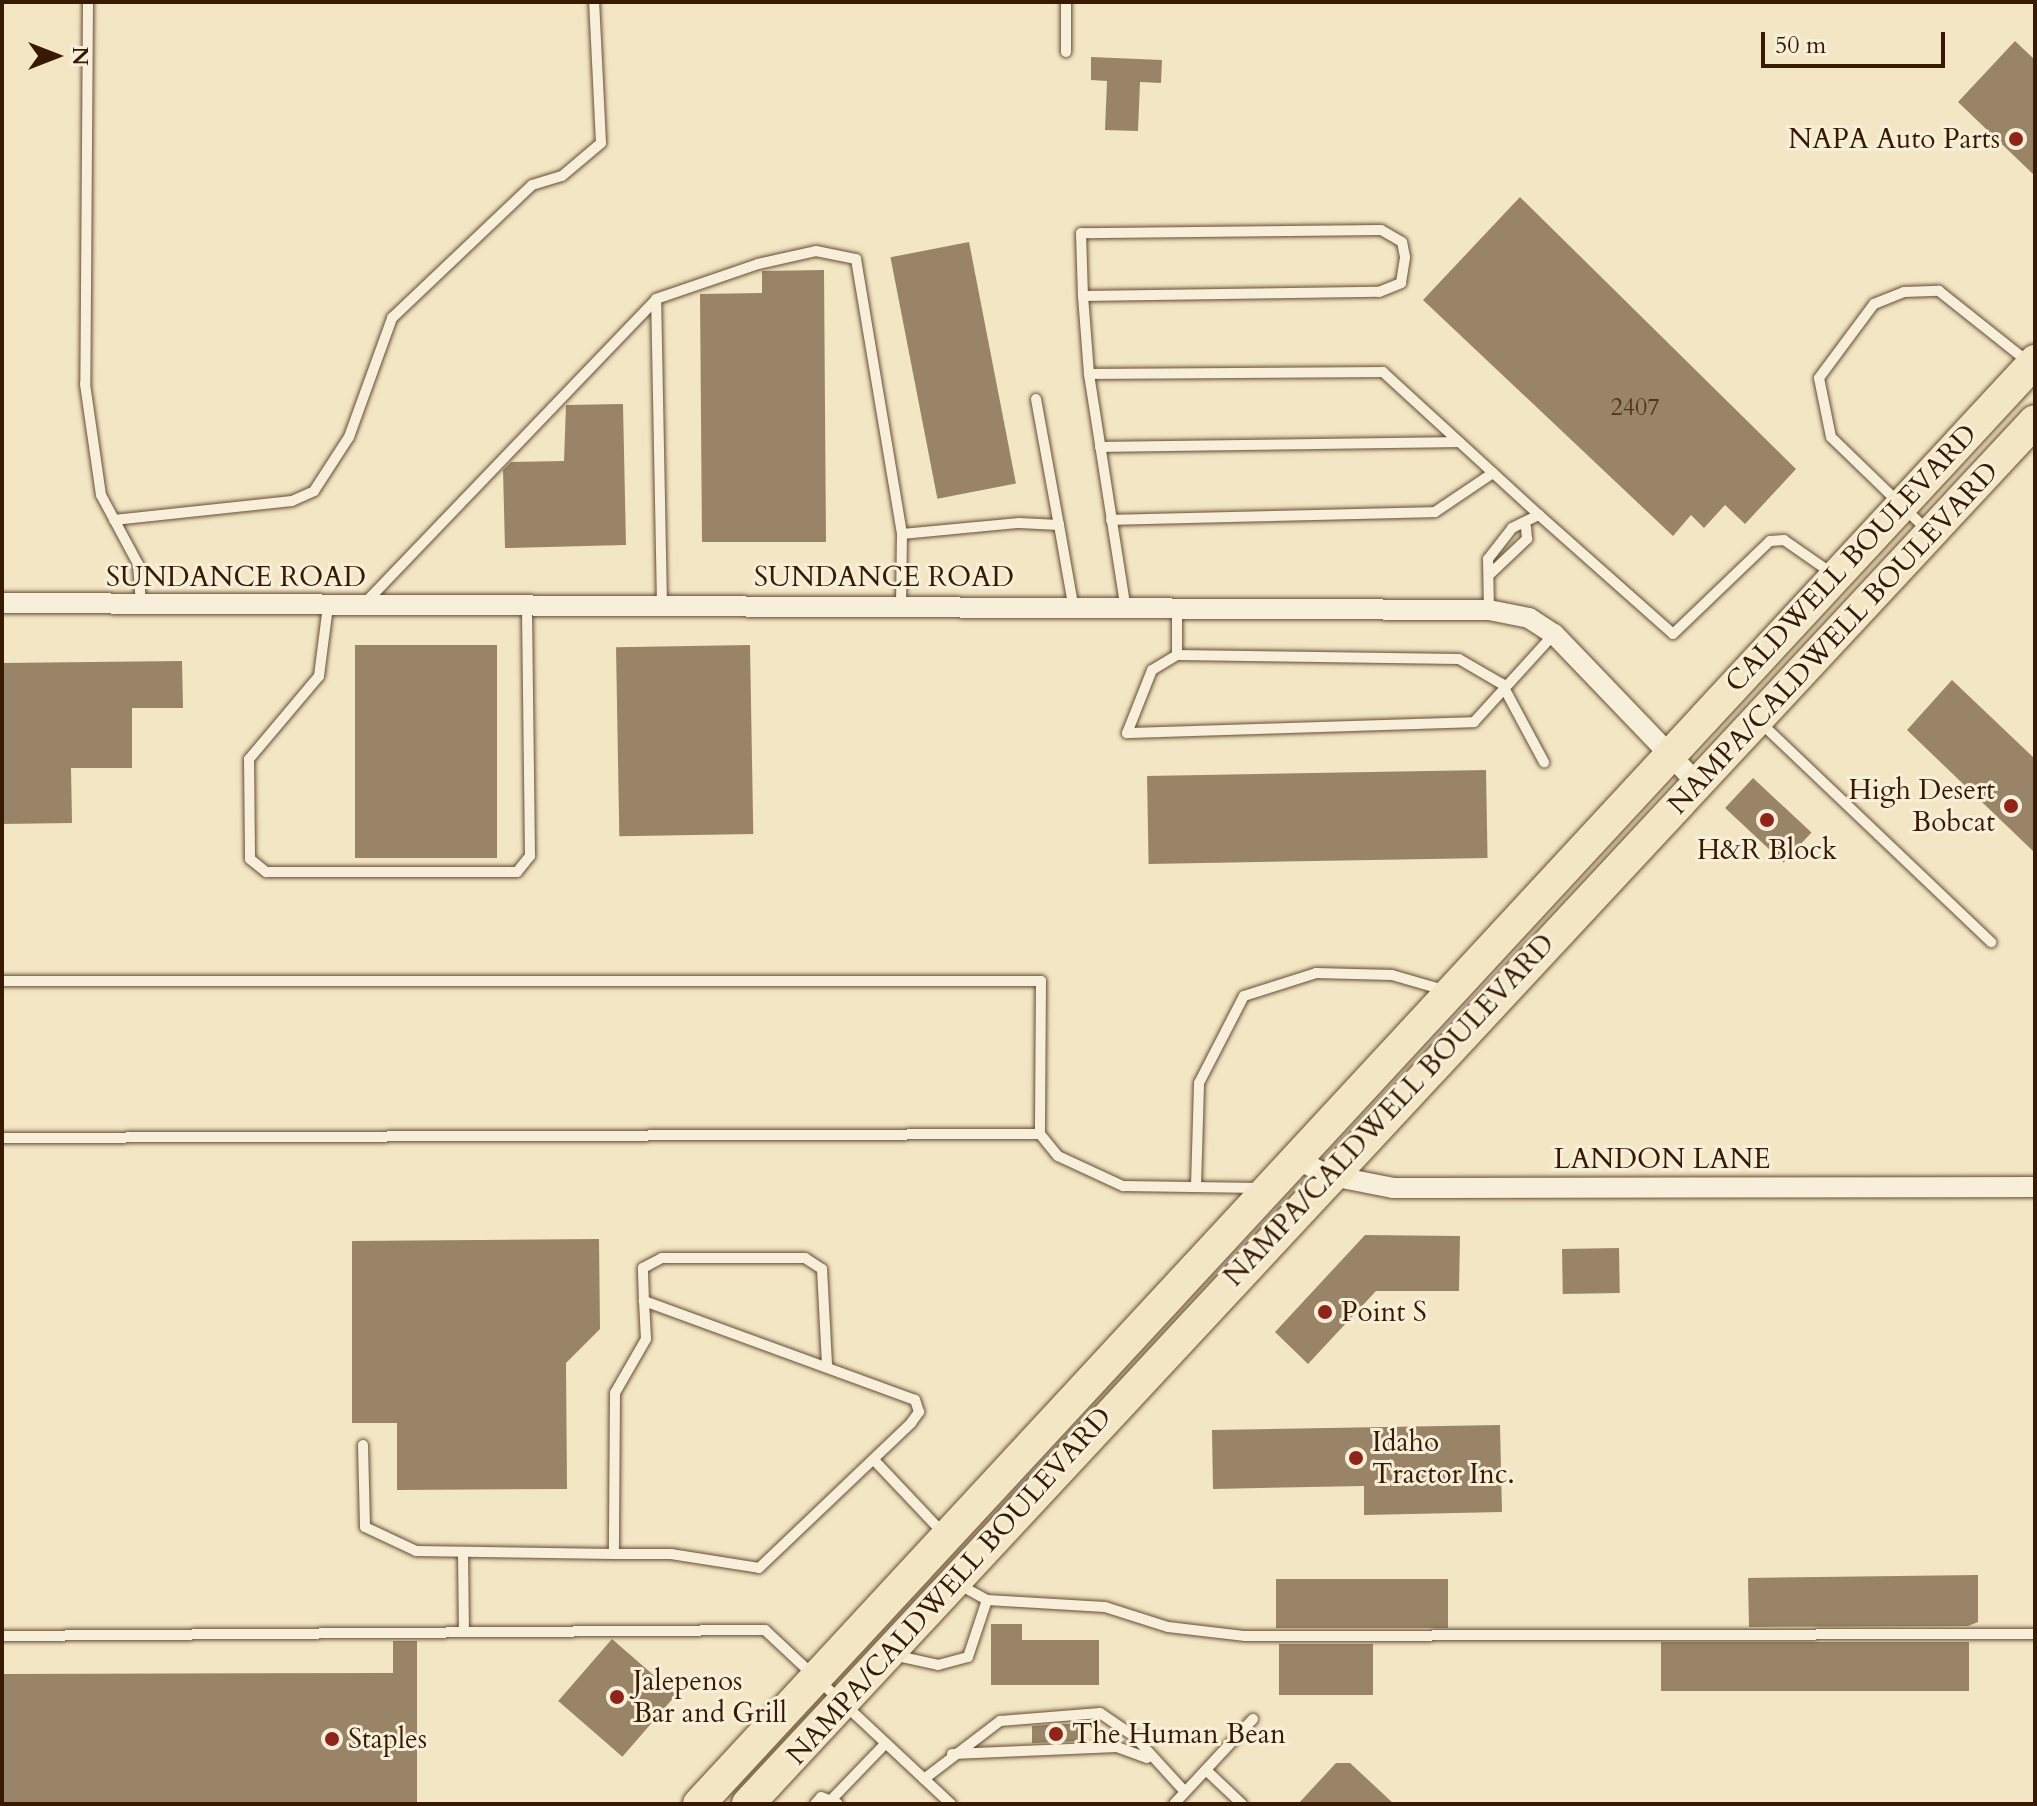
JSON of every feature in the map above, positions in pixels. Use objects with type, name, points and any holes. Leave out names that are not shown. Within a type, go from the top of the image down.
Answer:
[{"type":"main road","name":"CALDWELL BOULEVARD","points":[[1668,755],[2034,364]]},
{"type":"main road","name":"NAMPA/CALDWELL BOULEVARD","points":[[748,1804],[844,1704],[1327,1175],[2035,421]]},
{"type":"main road","name":"NAMPA/CALDWELL BOULEVARD","points":[[699,1804],[1668,755]]},
{"type":"street","name":"SUNDANCE ROAD","points":[[2,603],[328,606],[1125,604],[1489,610],[1529,618],[1554,634],[1697,783]]},
{"type":"street","name":"LANDON LANE","points":[[1295,1158],[1327,1175],[1393,1188],[2035,1187]]},
{"type":"lane","points":[[88,2],[85,384],[101,495],[138,564],[141,604]]},
{"type":"lane","points":[[114,520],[292,501],[314,491],[349,437],[392,318],[532,185],[562,176],[601,143],[594,2]]},
{"type":"lane","points":[[1066,2],[1066,52]]},
{"type":"lane","points":[[1083,296],[1379,292],[1395,289],[1405,272],[1402,242],[1381,230],[1081,233],[1083,296],[1089,374],[1125,604]]},
{"type":"lane","points":[[363,606],[656,299],[816,251],[856,259],[902,534],[901,605]]},
{"type":"lane","points":[[1931,533],[1831,437],[1822,411],[1819,378],[1874,304],[1939,291],[2034,364]]},
{"type":"lane","points":[[656,299],[662,605]]},
{"type":"lane","points":[[1089,374],[1383,372],[1673,634],[1770,541],[1784,540],[1834,575]]},
{"type":"lane","points":[[1036,399],[1073,604]]},
{"type":"lane","points":[[1100,447],[1459,442]]},
{"type":"lane","points":[[1111,520],[1435,512],[1493,473]]},
{"type":"lane","points":[[1489,610],[1491,573],[1488,559],[1512,528],[1526,527],[1539,515]]},
{"type":"lane","points":[[902,534],[1059,525]]},
{"type":"lane","points":[[1491,573],[1527,539],[1526,527]]},
{"type":"lane","points":[[328,606],[319,676],[249,759],[250,859],[266,872],[517,872],[530,856],[527,605]]},
{"type":"lane","points":[[1177,605],[1177,655]]},
{"type":"lane","points":[[1544,762],[1502,684],[1459,659],[1177,655],[1152,670],[1127,733],[1474,722],[1502,684],[1554,634]]},
{"type":"lane","points":[[1757,719],[1991,942]]},
{"type":"lane","points":[[1196,1186],[1199,1083],[1244,996],[1316,973],[1392,975],[1449,992]]},
{"type":"lane","points":[[2,981],[1041,981],[1040,1134],[1058,1156],[1123,1186],[1267,1189]]},
{"type":"lane","points":[[2,1138],[1040,1134]]},
{"type":"lane","points":[[614,1554],[615,1393],[646,1339],[643,1268],[662,1258],[805,1258],[822,1269],[827,1366]]},
{"type":"lane","points":[[363,1445],[365,1527],[416,1551],[671,1554],[759,1568],[874,1460],[919,1412],[915,1400],[644,1301]]},
{"type":"lane","points":[[874,1460],[945,1536]]},
{"type":"lane","points":[[463,1552],[464,1631]]},
{"type":"lane","points":[[955,1582],[987,1600],[1105,1607],[1168,1627],[1245,1636],[2035,1634]]},
{"type":"lane","points":[[890,1654],[938,1665],[968,1657],[987,1600]]},
{"type":"lane","points":[[2,1636],[765,1630],[951,1804]]},
{"type":"lane","points":[[924,1779],[950,1754],[1000,1721],[1100,1713],[1135,1737],[1147,1758],[1185,1792]]},
{"type":"lane","points":[[1174,1804],[1253,1719]]},
{"type":"lane","points":[[815,1804],[835,1801],[886,1743]]},
{"type":"lane","points":[[950,1754],[1117,1747],[1147,1758]]},
{"type":"lane","points":[[1206,1770],[1242,1804]]},
{"type":"building","name":"NAPA Auto Parts","points":[[2015,41],[2035,60],[2035,176],[1958,102]]},
{"type":"building","points":[[1091,57],[1162,60],[1161,83],[1140,82],[1138,131],[1105,130],[1107,81],[1091,80]]},
{"type":"building","points":[[1520,197],[1796,469],[1745,524],[1725,505],[1704,528],[1691,515],[1673,536],[1423,300]]},
{"type":"building","points":[[969,242],[1016,483],[937,499],[890,257]]},
{"type":"building","points":[[824,270],[826,542],[702,542],[700,294],[762,293],[762,271]]},
{"type":"building","points":[[623,404],[626,545],[505,548],[503,470],[511,462],[564,461],[566,405]]},
{"type":"building","points":[[355,645],[497,645],[497,858],[355,858]]},
{"type":"building","points":[[750,645],[753,834],[619,836],[616,647]]},
{"type":"building","points":[[182,661],[183,708],[132,708],[132,768],[71,768],[72,823],[2,824],[2,663]]},
{"type":"building","name":"High Desert Bobcat","points":[[1952,680],[2035,759],[2035,853],[1907,730]]},
{"type":"building","points":[[1486,770],[1488,858],[1149,864],[1147,776]]},
{"type":"building","name":"H&R Block","points":[[1753,778],[1812,833],[1784,863],[1725,808]]},
{"type":"building","name":"Point S","points":[[1365,1235],[1460,1236],[1459,1291],[1376,1291],[1308,1364],[1275,1332]]},
{"type":"building","points":[[599,1239],[600,1329],[566,1363],[567,1489],[397,1490],[397,1423],[352,1423],[352,1241]]},
{"type":"building","points":[[1619,1248],[1620,1293],[1563,1294],[1562,1249]]},
{"type":"building","name":"Idaho Tractor Inc.","points":[[1500,1425],[1502,1512],[1364,1515],[1364,1486],[1213,1489],[1212,1430]]},
{"type":"building","points":[[1978,1575],[1978,1622],[1968,1626],[1749,1627],[1748,1578]]},
{"type":"building","points":[[1276,1579],[1448,1579],[1448,1628],[1276,1628]]},
{"type":"building","points":[[991,1624],[1022,1624],[1022,1640],[1099,1640],[1099,1685],[991,1685]]},
{"type":"building","name":"Jalepenos Bar and Grill","points":[[612,1639],[676,1695],[622,1757],[558,1701]]},
{"type":"building","points":[[393,1641],[417,1641],[417,1804],[2,1804],[2,1674],[393,1673]]},
{"type":"building","points":[[1661,1642],[1969,1642],[1969,1691],[1661,1691]]},
{"type":"building","points":[[1279,1644],[1373,1644],[1373,1695],[1279,1695]]},
{"type":"building","name":"The Human Bean","points":[[1080,1724],[1080,1741],[1032,1743],[1032,1726]]},
{"type":"building","points":[[1336,1763],[1350,1763],[1394,1804],[1298,1804]]},
{"type":"place","name":"NAPA Auto Parts","points":[[2016,139]]},
{"type":"place","name":"High Desert Bobcat","points":[[2011,806]]},
{"type":"place","name":"H&R Block","points":[[1767,820]]},
{"type":"place","name":"Point S","points":[[1325,1312]]},
{"type":"place","name":"Idaho Tractor Inc.","points":[[1356,1458]]},
{"type":"place","name":"Jalepenos Bar and Grill","points":[[617,1697]]},
{"type":"place","name":"The Human Bean","points":[[1056,1734]]},
{"type":"place","name":"Staples","points":[[332,1739]]}]
